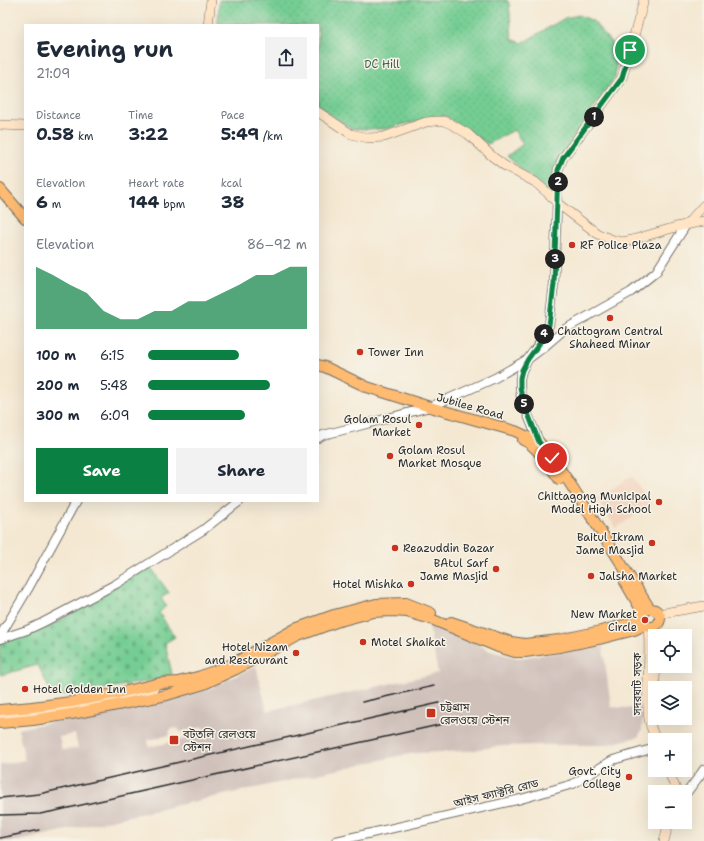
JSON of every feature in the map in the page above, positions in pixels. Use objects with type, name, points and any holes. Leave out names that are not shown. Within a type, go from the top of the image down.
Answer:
[{"type":"main road","points":[[208,24],[211,0]]},
{"type":"main road","points":[[557,203],[558,170],[563,158],[622,78],[644,0]]},
{"type":"main road","points":[[319,113],[351,134],[368,138],[384,137],[426,122],[444,121],[451,124],[468,134],[493,157],[535,182],[557,203],[598,234],[609,239],[622,242],[704,221]]},
{"type":"main road","points":[[0,125],[16,127],[24,126]]},
{"type":"main road","points":[[0,182],[24,210]]},
{"type":"main road","points":[[0,189],[24,217]]},
{"type":"main road","points":[[686,225],[704,205]]},
{"type":"main road","name":"Jubilee Road","points":[[319,366],[326,366],[367,387],[426,408],[516,431],[539,442],[552,458],[614,552],[651,620]]},
{"type":"main road","points":[[319,370],[368,393],[426,408],[527,441],[535,448],[555,474],[600,540],[651,620]]},
{"type":"main road","points":[[0,710],[71,702],[160,683],[178,682],[201,676],[232,664],[295,629],[334,615],[376,604],[406,603],[500,643],[515,652],[559,647],[603,638],[634,630],[651,620],[704,606]]},
{"type":"main road","points":[[651,620],[704,610]]},
{"type":"main road","points":[[0,723],[33,720],[77,713],[167,695],[204,684],[298,636],[336,622],[373,612],[408,612],[500,643]]},
{"type":"main road","name":"সদরঘাট সড়ক","points":[[651,620],[649,642],[648,713],[653,733]]},
{"type":"main road","name":"সদরঘাট সড়ক","points":[[655,673],[653,699],[657,733]]},
{"type":"main road","points":[[146,694],[166,683]]},
{"type":"main road","points":[[0,716],[63,709],[146,694],[167,695]]},
{"type":"main road","points":[[664,841],[667,829]]},
{"type":"main road","points":[[668,841],[671,829]]},
{"type":"street","points":[[539,442],[522,398],[520,378],[522,370],[528,359],[539,344],[549,325],[554,284],[557,203]]},
{"type":"street","points":[[319,437],[323,435],[356,428],[426,408],[495,378],[528,359],[565,329],[631,292],[656,272],[686,225]]},
{"type":"street","points":[[0,638],[75,502]]},
{"type":"street","points":[[0,638],[27,630],[116,584],[203,530],[239,502]]},
{"type":"street","name":"আইস ফ্যাক্টরি রোড","points":[[336,841],[521,799],[573,784],[613,760],[648,750]]},
{"type":"street","points":[[692,785],[704,769]]},
{"type":"shaded area","points":[[632,476],[651,505],[616,528],[597,499]]},
{"type":"shaded area","name":"চট্টগ্রাম রেলওয়ে স্টেশন","points":[[428,622],[459,634],[490,651],[518,658],[603,647],[611,707],[643,709],[642,730],[638,737],[605,745],[500,746],[469,751],[417,753],[398,756],[18,841],[0,841],[0,765],[25,760],[18,729],[207,690],[256,666],[267,711],[438,673]],"holes":[[[203,727],[204,735],[149,747],[148,740],[170,735],[169,730],[174,728],[178,728],[180,732]],[[75,734],[78,748],[62,750],[59,737]]]},
{"type":"green space","name":"DC Hill","points":[[219,0],[507,0],[509,3],[512,39],[522,43],[565,18],[579,15],[593,21],[617,50],[615,77],[556,163],[550,195],[507,156],[523,144],[514,130],[488,144],[445,116],[387,129],[352,129],[319,108],[319,24],[218,24]]},
{"type":"green space","points":[[149,565],[169,593],[161,598],[166,606],[159,613],[175,637],[165,643],[172,674],[167,677],[145,682],[53,697],[38,665],[1,675],[1,642],[28,634],[63,619]]},
{"type":"railway","points":[[362,702],[434,686]]},
{"type":"railway","points":[[0,798],[39,794],[439,703]]},
{"type":"railway","points":[[0,815],[40,814],[55,811],[443,724]]},
{"type":"railway","points":[[0,838],[39,830]]},
{"type":"place","name":"RF Police Plaza","points":[[572,245]]},
{"type":"place","name":"Chattogram Central Shaheed Minar","points":[[610,318]]},
{"type":"place","name":"Tower Inn","points":[[360,352]]},
{"type":"place","name":"Golam Rosul Market","points":[[419,425]]},
{"type":"place","name":"Golam Rosul Market Mosque","points":[[390,456]]},
{"type":"place","name":"Chittagong Municipal Model High School","points":[[659,502]]},
{"type":"place","name":"Baitul Ikram Jame Masjid","points":[[652,543]]},
{"type":"place","name":"Reazuddin Bazar","points":[[395,548]]},
{"type":"place","name":"BAtul Sarf Jame Masjid","points":[[496,569]]},
{"type":"place","name":"Jalsha Market","points":[[591,576]]},
{"type":"place","name":"Hotel Mishka","points":[[411,584]]},
{"type":"place","name":"New Market Circle","points":[[645,620]]},
{"type":"place","name":"Motel Shaikat","points":[[363,642]]},
{"type":"place","name":"Hotel Nizam and Restaurant","points":[[296,653]]},
{"type":"place","name":"Hotel Golden Inn","points":[[25,689]]},
{"type":"place","name":"চট্টগ্রাম রেলওয়ে স্টেশন","points":[[431,713]]},
{"type":"place","name":"বটতলি রেলওয়ে স্টেশন","points":[[174,740]]},
{"type":"place","name":"Govt. City College","points":[[629,777]]},
{"type":"route","points":[[552,458],[539,442],[522,398],[520,378],[522,370],[528,359],[539,344],[549,325],[554,284],[558,170],[563,158],[622,78],[630,50]]}]
